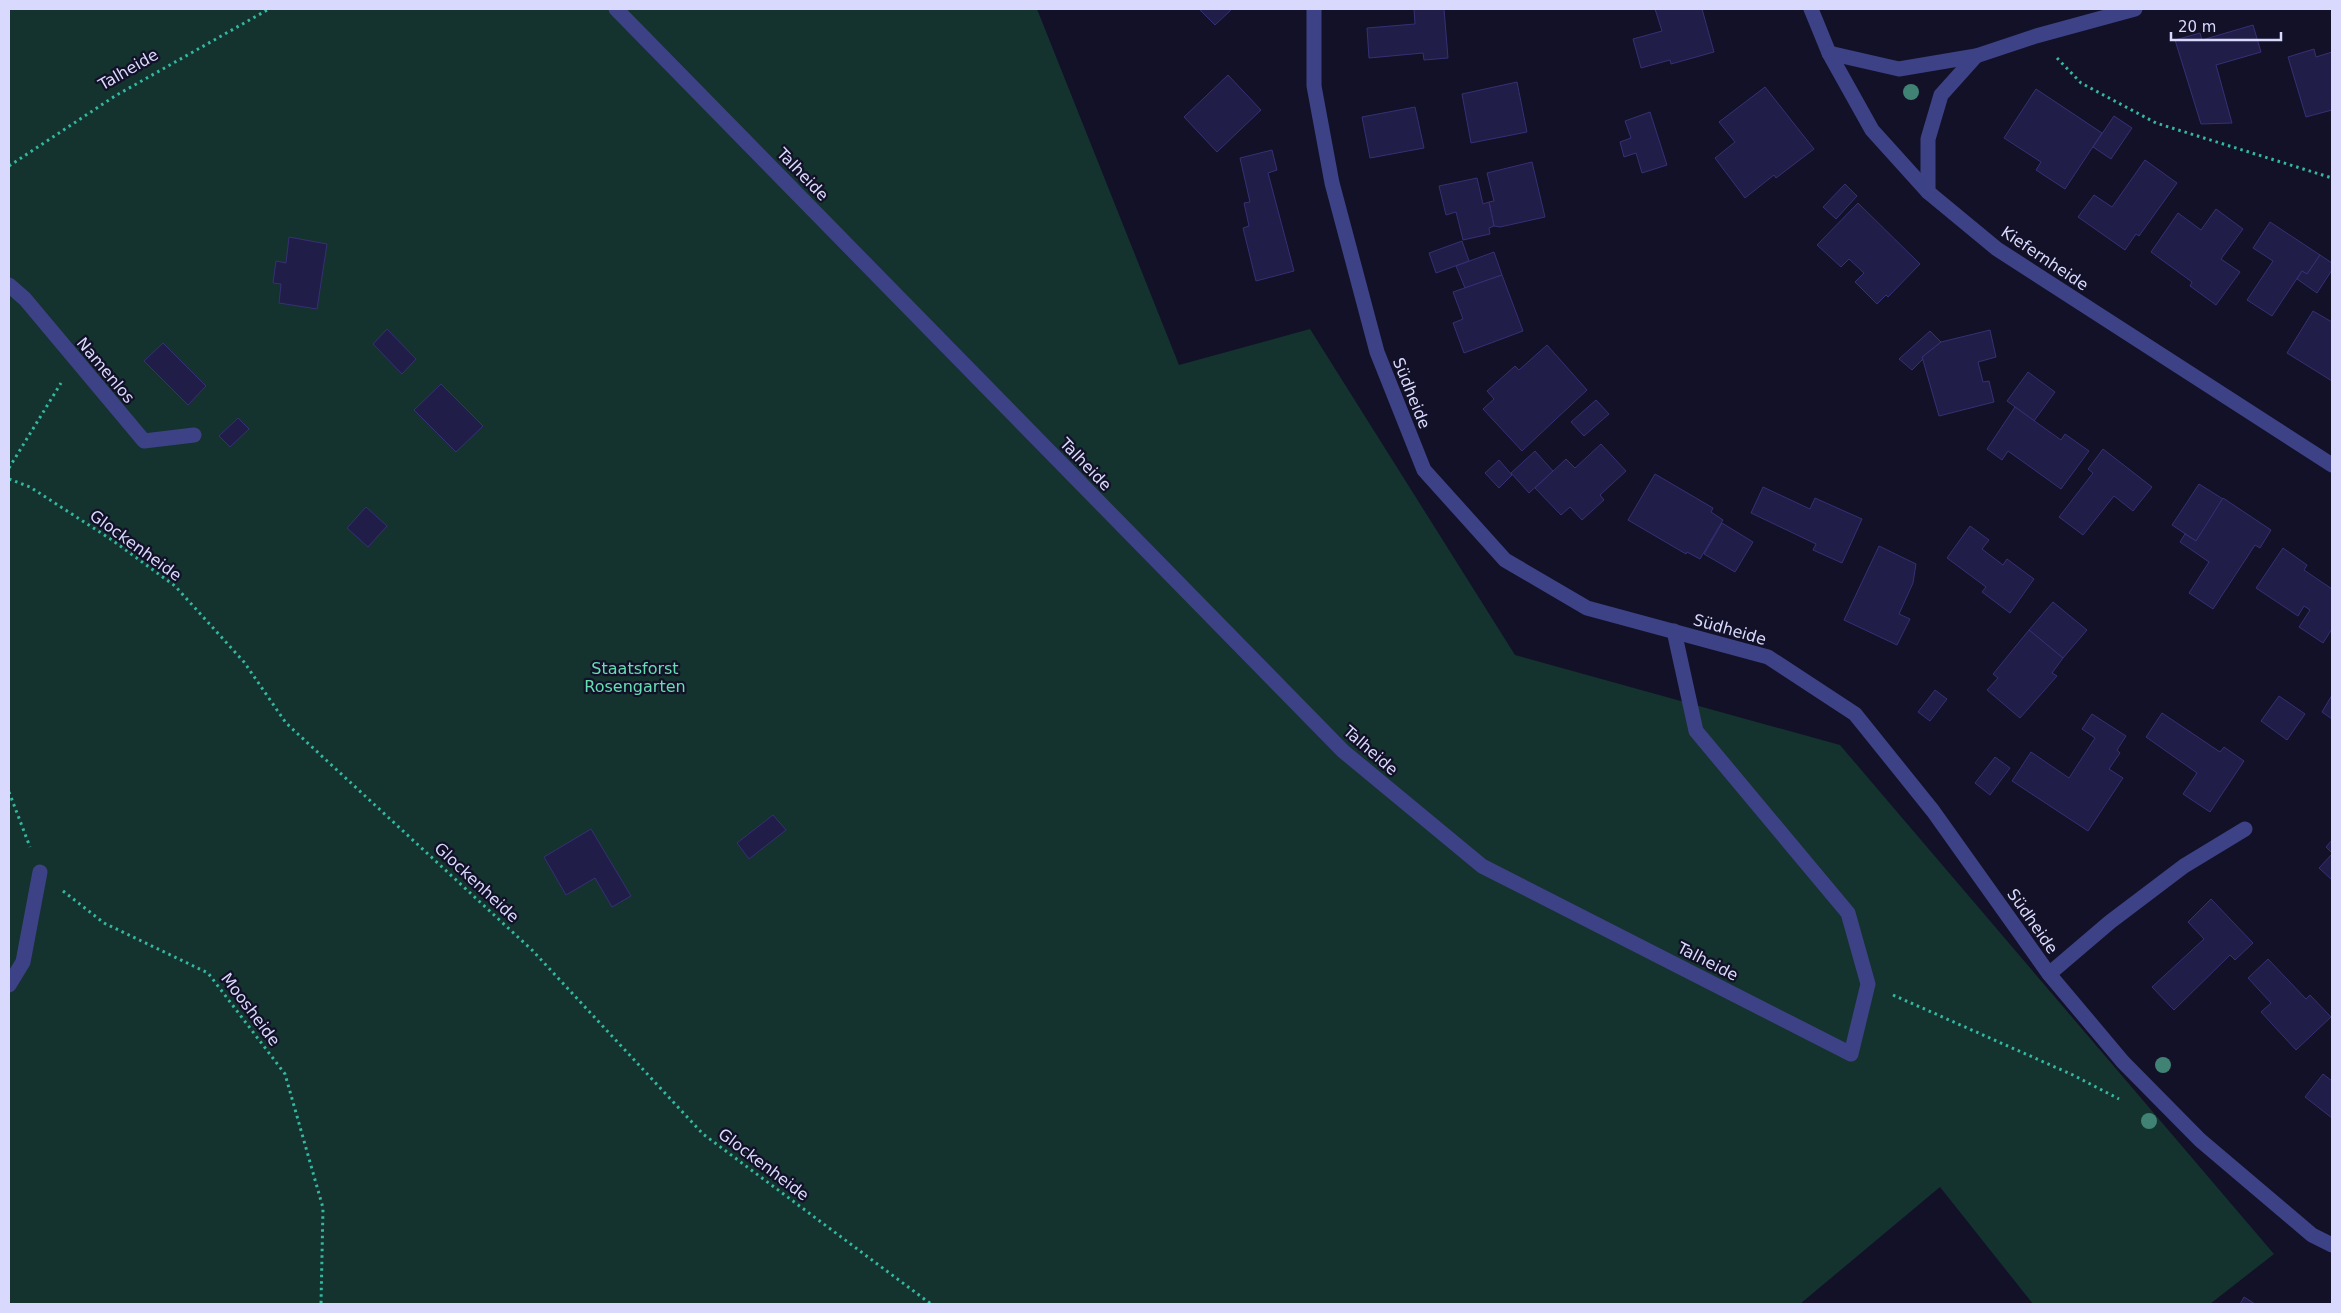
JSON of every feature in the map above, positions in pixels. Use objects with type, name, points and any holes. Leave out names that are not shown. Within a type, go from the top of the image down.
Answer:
[{"type":"street","name":"Talheide","points":[[616,9],[1343,751],[1482,866],[1850,1054],[1868,984]]},
{"type":"street","name":"Südheide","points":[[1314,9],[1314,86],[1332,183],[1377,352],[1424,470],[1505,560],[1587,608],[1768,658],[1855,714],[1933,811],[2049,974],[2123,1062],[2200,1140],[2312,1235],[2332,1246]]},
{"type":"street","name":"Kiefernheide","points":[[1812,9],[1829,53],[1872,130],[1928,192],[1997,249],[2332,465]]},
{"type":"street","points":[[1829,53],[1900,69],[1976,56],[2036,36],[2135,9]]},
{"type":"street","points":[[1928,192],[1928,140],[1941,95],[1976,56]]},
{"type":"street","name":"Namenlos","points":[[9,285],[25,299],[144,441],[194,435]]},
{"type":"street","points":[[1674,631],[1696,731],[1848,913],[1868,984]]},
{"type":"street","points":[[2049,974],[2110,922],[2184,866],[2245,829]]},
{"type":"street","points":[[9,985],[23,962],[40,872]]},
{"type":"path","name":"Talheide","points":[[9,166],[115,96],[269,9]]},
{"type":"path","points":[[2036,36],[2081,83],[2156,124],[2332,178]]},
{"type":"path","points":[[9,468],[75,360]]},
{"type":"path","name":"Glockenheide","points":[[9,479],[30,488],[112,540],[175,586],[244,662],[286,723],[532,950],[703,1134],[931,1304]]},
{"type":"path","points":[[9,792],[40,872]]},
{"type":"path","name":"Moosheide","points":[[40,872],[104,923],[208,973],[285,1074],[323,1208],[321,1304]]},
{"type":"path","points":[[1868,984],[2073,1074],[2124,1101]]},
{"type":"green space","name":"Staatsforst Rosengarten","points":[[9,9],[1037,9],[1179,365],[1310,329],[1515,655],[1840,745],[2274,1254],[2210,1304],[2033,1304],[1940,1187],[1800,1304],[9,1304]]},
{"type":"building","points":[[1199,9],[1232,9],[1215,25]]},
{"type":"building","points":[[1414,9],[1444,9],[1448,58],[1424,60],[1423,53],[1369,58],[1367,28],[1415,24]]},
{"type":"building","points":[[1655,9],[1702,9],[1714,52],[1671,64],[1670,60],[1641,68],[1633,39],[1662,31]]},
{"type":"building","points":[[2253,25],[2261,52],[2216,65],[2232,123],[2201,124],[2175,40],[2200,33],[2202,40]]},
{"type":"building","points":[[2314,49],[2316,57],[2332,52],[2332,110],[2306,117],[2288,57]]},
{"type":"building","points":[[1228,75],[1261,110],[1217,152],[1184,117]]},
{"type":"building","points":[[1517,82],[1527,132],[1471,143],[1462,94]]},
{"type":"building","points":[[1765,87],[1814,149],[1776,178],[1774,175],[1745,198],[1715,158],[1735,142],[1719,122]]},
{"type":"building","points":[[2036,89],[2102,133],[2065,189],[2036,170],[2041,162],[2004,138]]},
{"type":"building","points":[[1415,107],[1424,148],[1370,158],[1362,117]]},
{"type":"building","points":[[1650,112],[1667,165],[1642,173],[1636,153],[1624,157],[1620,142],[1631,138],[1625,121]]},
{"type":"building","points":[[2114,116],[2132,128],[2111,159],[2093,147]]},
{"type":"building","points":[[1272,150],[1277,170],[1268,173],[1294,271],[1256,281],[1243,228],[1249,226],[1244,203],[1250,202],[1240,158]]},
{"type":"building","points":[[2145,160],[2177,183],[2139,236],[2136,234],[2125,250],[2078,217],[2094,195],[2112,207]]},
{"type":"building","points":[[1532,162],[1545,217],[1500,227],[1494,226],[1489,202],[1494,201],[1487,173]]},
{"type":"building","points":[[1477,178],[1483,204],[1489,202],[1494,226],[1489,228],[1490,234],[1463,240],[1456,212],[1446,215],[1439,186]]},
{"type":"building","points":[[1845,184],[1857,196],[1836,219],[1823,207]]},
{"type":"building","points":[[1858,203],[1920,264],[1888,297],[1886,295],[1877,304],[1855,282],[1864,273],[1849,259],[1841,267],[1817,245]]},
{"type":"building","points":[[2216,209],[2243,229],[2221,259],[2240,272],[2216,305],[2190,286],[2192,282],[2151,252],[2178,213],[2201,230]]},
{"type":"building","points":[[2270,222],[2320,255],[2307,274],[2302,271],[2272,316],[2247,300],[2273,261],[2253,248]]},
{"type":"building","points":[[289,237],[327,244],[317,309],[279,303],[281,284],[273,283],[276,261],[286,263]]},
{"type":"building","points":[[1462,241],[1469,261],[1436,273],[1429,253]]},
{"type":"building","points":[[1494,252],[1502,275],[1465,288],[1456,266]]},
{"type":"building","points":[[2320,255],[2332,263],[2332,270],[2317,293],[2297,279],[2302,271],[2307,274]]},
{"type":"building","points":[[1502,275],[1523,331],[1464,353],[1453,323],[1463,319],[1453,292]]},
{"type":"building","points":[[2313,311],[2332,322],[2332,381],[2287,353]]},
{"type":"building","points":[[387,329],[416,359],[402,374],[373,344]]},
{"type":"building","points":[[1990,330],[1996,357],[1978,362],[1983,382],[1989,381],[1994,402],[1939,416],[1922,357],[1941,342]]},
{"type":"building","points":[[1930,331],[1941,342],[1922,357],[1923,359],[1912,370],[1899,359]]},
{"type":"building","points":[[163,343],[206,386],[188,405],[144,361]]},
{"type":"building","points":[[1547,345],[1587,390],[1522,451],[1483,409],[1494,399],[1487,391],[1515,366],[1519,370]]},
{"type":"building","points":[[2028,372],[2055,392],[2034,421],[2007,401]]},
{"type":"building","points":[[441,384],[483,426],[456,452],[414,410]]},
{"type":"building","points":[[1596,400],[1609,414],[1584,436],[1571,422]]},
{"type":"building","points":[[2015,407],[2061,440],[2065,434],[2089,451],[2061,489],[2008,451],[2002,460],[1987,449]]},
{"type":"building","points":[[238,418],[249,429],[230,447],[219,436]]},
{"type":"building","points":[[1601,444],[1626,471],[1600,495],[1604,500],[1582,520],[1570,507],[1561,515],[1535,488],[1566,459],[1575,468]]},
{"type":"building","points":[[2103,449],[2152,487],[2133,511],[2114,496],[2083,535],[2059,517],[2093,473],[2088,469]]},
{"type":"building","points":[[1535,451],[1553,471],[1529,493],[1511,473]]},
{"type":"building","points":[[1499,460],[1512,475],[1499,488],[1485,473]]},
{"type":"building","points":[[1655,474],[1713,508],[1711,512],[1723,520],[1700,559],[1687,552],[1686,554],[1628,520]]},
{"type":"building","points":[[2199,484],[2223,499],[2196,541],[2172,525]]},
{"type":"building","points":[[1763,487],[1810,509],[1815,498],[1862,519],[1842,563],[1813,550],[1816,544],[1751,513]]},
{"type":"building","points":[[2223,498],[2271,530],[2260,548],[2255,545],[2213,609],[2189,593],[2209,562],[2180,542],[2185,534],[2196,541]]},
{"type":"building","points":[[366,507],[387,526],[368,547],[347,528]]},
{"type":"building","points":[[1722,523],[1753,542],[1735,572],[1704,554]]},
{"type":"building","points":[[1970,526],[1989,540],[1982,549],[2003,565],[2007,559],[2034,579],[2010,613],[1982,592],[1986,587],[1947,558]]},
{"type":"building","points":[[1879,546],[1916,564],[1913,583],[1899,614],[1910,619],[1897,645],[1844,620]]},
{"type":"building","points":[[2283,548],[2307,565],[2304,570],[2332,589],[2332,629],[2323,643],[2299,627],[2310,610],[2304,606],[2298,616],[2256,588]]},
{"type":"building","points":[[2053,602],[2087,630],[2063,658],[2029,630]]},
{"type":"building","points":[[2029,630],[2063,658],[2052,673],[2057,676],[2020,718],[1987,690],[1998,678],[1993,674]]},
{"type":"building","points":[[1935,690],[1947,699],[1930,721],[1918,712]]},
{"type":"building","points":[[2332,695],[2332,719],[2322,712]]},
{"type":"building","points":[[2279,696],[2305,714],[2287,740],[2261,721]]},
{"type":"building","points":[[2162,713],[2220,752],[2224,747],[2244,761],[2210,812],[2183,794],[2197,773],[2146,737]]},
{"type":"building","points":[[2092,714],[2126,736],[2117,750],[2120,753],[2109,769],[2123,778],[2088,831],[2012,781],[2031,752],[2069,778],[2095,738],[2082,729]]},
{"type":"building","points":[[1995,757],[2010,768],[1990,795],[1975,783]]},
{"type":"building","points":[[773,815],[786,830],[749,859],[737,843]]},
{"type":"building","points":[[591,829],[631,896],[612,907],[595,878],[566,895],[544,857]]},
{"type":"building","points":[[2332,840],[2332,853],[2326,847]]},
{"type":"building","points":[[2332,854],[2332,880],[2319,868]]},
{"type":"building","points":[[2211,899],[2253,943],[2235,960],[2230,955],[2174,1010],[2152,987],[2204,939],[2188,922]]},
{"type":"building","points":[[2268,959],[2306,999],[2310,995],[2331,1017],[2296,1050],[2261,1012],[2271,1003],[2248,978]]},
{"type":"building","points":[[2323,1074],[2332,1081],[2332,1118],[2305,1097]]},
{"type":"building","points":[[2244,1297],[2255,1304],[2240,1304]]}]
